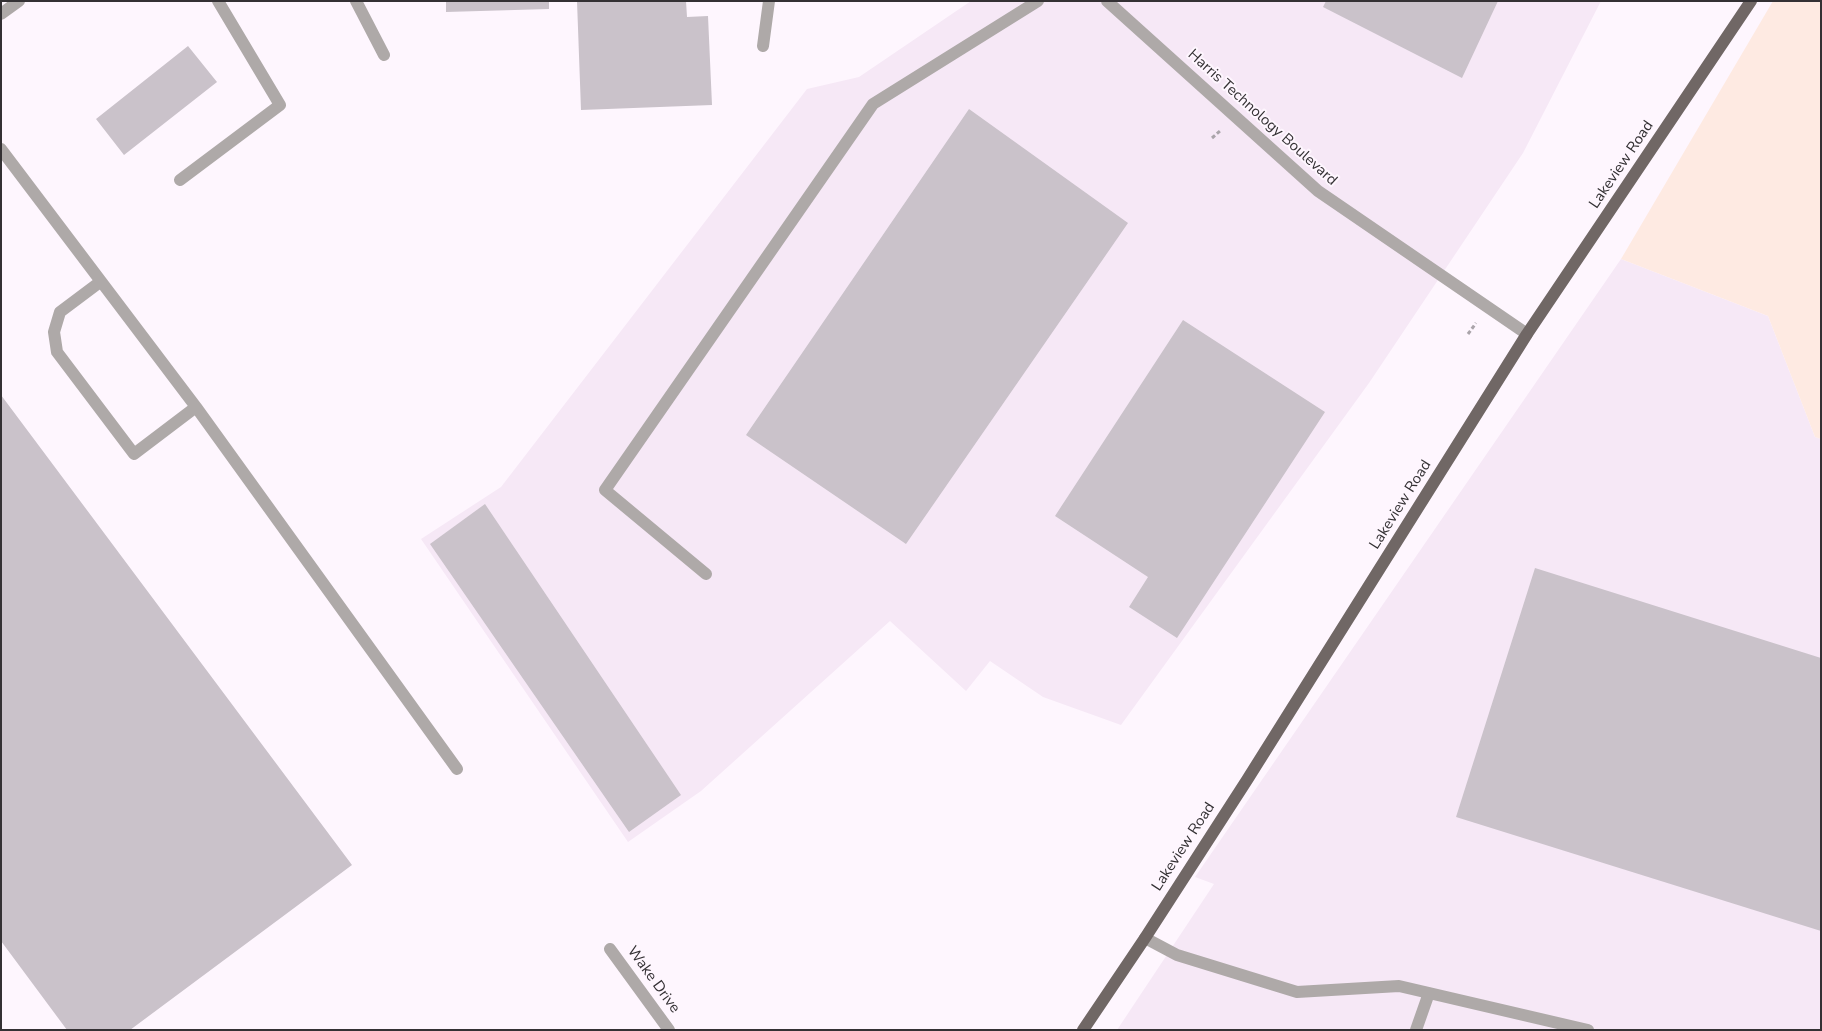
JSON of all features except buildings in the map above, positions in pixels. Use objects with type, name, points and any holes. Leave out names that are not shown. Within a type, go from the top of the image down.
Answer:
[{"type":"main road","name":"Lakeview Road","points":[[1083,1030],[1145,938],[1528,334],[1751,1]]},
{"type":"street","points":[[1,14],[19,1]]},
{"type":"street","points":[[180,180],[280,105],[218,1]]},
{"type":"street","points":[[356,1],[384,55]]},
{"type":"street","points":[[763,46],[769,1]]},
{"type":"street","points":[[706,574],[605,490],[872,104],[1038,1]]},
{"type":"street","name":"Harris Technology Boulevard","points":[[1107,1],[1318,192],[1528,334]]},
{"type":"street","points":[[1,148],[100,282],[196,407],[457,769]]},
{"type":"street","points":[[100,282],[60,312],[54,332],[57,352],[134,454],[196,407]]},
{"type":"street","points":[[1145,938],[1177,955],[1297,992],[1399,986],[1588,1030]]},
{"type":"street","name":"Wake Drive","points":[[610,949],[669,1030]]},
{"type":"street","points":[[1416,1030],[1429,993]]},
{"type":"shaded area","points":[[971,1],[1601,1],[1523,153],[1369,383],[1121,725],[1043,697],[990,661],[966,691],[890,621],[701,791],[628,842],[421,539],[501,487],[807,89],[859,77]]},
{"type":"shaded area","points":[[1773,1],[1821,1],[1821,439],[1815,437],[1768,316],[1621,259]]},
{"type":"shaded area","points":[[1621,259],[1768,316],[1815,437],[1821,439],[1821,1030],[1117,1030],[1214,884],[1195,877]]}]
